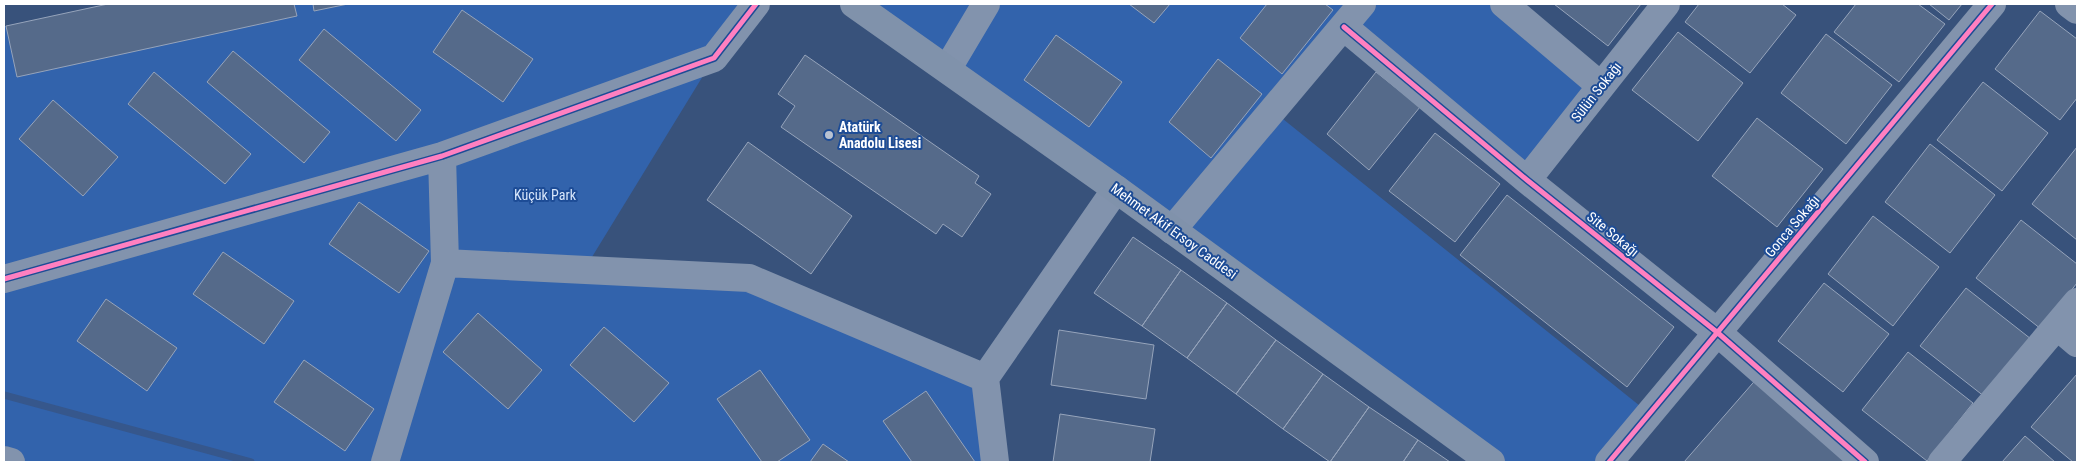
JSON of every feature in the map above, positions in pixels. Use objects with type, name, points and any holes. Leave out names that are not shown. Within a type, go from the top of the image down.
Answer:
[{"type":"main road","name":"Mehmet Akif Ersoy Caddesi","points":[[854,4],[948,68],[1490,462]]},
{"type":"street","points":[[4,279],[442,156],[714,58],[756,4]]},
{"type":"street","points":[[948,68],[986,4]]},
{"type":"street","points":[[1172,230],[1362,4]]},
{"type":"street","points":[[1504,4],[1601,86]]},
{"type":"street","name":"Sülün Sokağı","points":[[1527,180],[1666,4]]},
{"type":"street","name":"Gonca Sokağı","points":[[1609,462],[1992,4]]},
{"type":"street","points":[[2069,4],[2077,10]]},
{"type":"street","name":"Site Sokağı","points":[[1344,26],[1527,180],[1718,333],[1865,462]]},
{"type":"street","points":[[385,462],[445,263],[442,156]]},
{"type":"street","points":[[995,462],[985,378],[1116,189]]},
{"type":"street","points":[[445,263],[749,278],[985,378]]},
{"type":"street","points":[[1942,462],[2067,335],[2077,302]]},
{"type":"street","points":[[4,460],[10,462]]},
{"type":"green space","name":"Küçük Park","points":[[294,4],[313,4],[314,11],[348,4],[756,4],[714,58],[584,270],[749,278],[985,378],[995,462],[11,462],[4,460],[4,26],[6,26],[17,76],[297,16]]},
{"type":"green space","points":[[854,4],[1504,4],[1601,86],[1527,180],[1344,27],[1273,111],[1650,414],[1609,462],[1491,462]]},
{"type":"building","points":[[108,4],[294,4],[297,16],[17,77],[6,26]]},
{"type":"building","points":[[313,4],[348,4],[314,11]]},
{"type":"building","points":[[1129,4],[1170,4],[1154,23]]},
{"type":"building","points":[[1267,4],[1325,4],[1333,10],[1282,74],[1240,38]]},
{"type":"building","points":[[1554,4],[1641,4],[1608,46]]},
{"type":"building","points":[[1699,4],[1782,4],[1796,15],[1750,73],[1685,22]]},
{"type":"building","points":[[1856,4],[1918,4],[1945,24],[1899,82],[1834,32]]},
{"type":"building","points":[[1929,4],[1962,4],[1949,20]]},
{"type":"building","points":[[462,10],[533,59],[503,102],[433,52]]},
{"type":"building","points":[[2040,11],[2077,39],[2077,98],[2060,120],[1995,69]]},
{"type":"building","points":[[324,29],[421,110],[396,141],[299,60]]},
{"type":"building","points":[[1678,32],[1743,83],[1698,141],[1632,90]]},
{"type":"building","points":[[1826,34],[1892,85],[1846,144],[1781,93]]},
{"type":"building","points":[[1056,35],[1122,82],[1089,127],[1024,80]]},
{"type":"building","points":[[233,51],[330,132],[304,163],[207,82]]},
{"type":"building","name":"Atatürk Anadolu Lisesi","points":[[805,55],[979,176],[975,183],[991,194],[962,237],[943,224],[936,234],[781,127],[795,106],[778,94]]},
{"type":"building","points":[[1218,59],[1262,94],[1211,158],[1169,122]]},
{"type":"building","points":[[154,72],[251,154],[225,184],[128,104]]},
{"type":"building","points":[[1376,72],[1420,107],[1369,170],[1327,134]]},
{"type":"building","points":[[1983,82],[2048,133],[2002,191],[1937,140]]},
{"type":"building","points":[[53,100],[118,157],[83,196],[19,139]]},
{"type":"building","points":[[1757,118],[1823,169],[1777,227],[1712,176]]},
{"type":"building","points":[[1435,133],[1500,184],[1455,242],[1389,191]]},
{"type":"building","points":[[748,142],[852,216],[811,274],[707,200]]},
{"type":"building","points":[[1930,144],[1995,195],[1950,253],[1885,202]]},
{"type":"building","points":[[2077,147],[2077,240],[2032,204]]},
{"type":"building","points":[[1507,195],[1674,327],[1627,387],[1460,255]]},
{"type":"building","points":[[359,202],[429,251],[399,293],[329,244]]},
{"type":"building","points":[[1873,216],[1939,267],[1893,326],[1828,274]]},
{"type":"building","points":[[2021,220],[2077,264],[2077,283],[2041,329],[1976,278]]},
{"type":"building","points":[[1133,237],[1181,270],[1142,326],[1094,293]]},
{"type":"building","points":[[223,252],[294,301],[264,344],[193,294]]},
{"type":"building","points":[[1181,270],[1227,303],[1187,358],[1142,326]]},
{"type":"building","points":[[1824,283],[1889,334],[1843,392],[1778,341]]},
{"type":"building","points":[[1966,288],[2031,339],[1985,397],[1920,346]]},
{"type":"building","points":[[106,299],[177,348],[147,391],[77,341]]},
{"type":"building","points":[[1227,303],[1276,340],[1236,394],[1187,358]]},
{"type":"building","points":[[478,313],[542,370],[508,409],[443,352]]},
{"type":"building","points":[[604,327],[669,383],[634,422],[570,365]]},
{"type":"building","points":[[1059,330],[1154,345],[1146,399],[1051,385]]},
{"type":"building","points":[[1276,340],[1323,374],[1283,429],[1236,394]]},
{"type":"building","points":[[1908,352],[1973,403],[1927,461],[1862,410]]},
{"type":"building","points":[[304,360],[374,409],[345,451],[274,402]]},
{"type":"building","points":[[760,370],[810,440],[777,462],[762,462],[717,399]]},
{"type":"building","points":[[1323,374],[1369,407],[1330,462],[1283,429]]},
{"type":"building","points":[[2077,374],[2077,462],[2073,462],[2031,427]]},
{"type":"building","points":[[1759,376],[1858,462],[1684,462]]},
{"type":"building","points":[[926,391],[975,462],[912,462],[883,421]]},
{"type":"building","points":[[1369,407],[1418,440],[1403,462],[1330,462]]},
{"type":"building","points":[[1060,414],[1155,429],[1150,462],[1053,462]]},
{"type":"building","points":[[2025,436],[2055,462],[2002,462]]},
{"type":"building","points":[[1418,440],[1450,462],[1403,462]]},
{"type":"building","points":[[823,444],[849,462],[810,462]]},
{"type":"waterway","points":[[4,395],[251,462]]},
{"type":"cycle path","points":[[4,279],[442,156],[714,58],[756,4]]},
{"type":"cycle path","points":[[1609,462],[1992,4]]},
{"type":"cycle path","points":[[1344,27],[1527,180],[1718,333],[1865,462]]},
{"type":"place","name":"Atatürk Anadolu Lisesi","points":[[829,135]]}]
